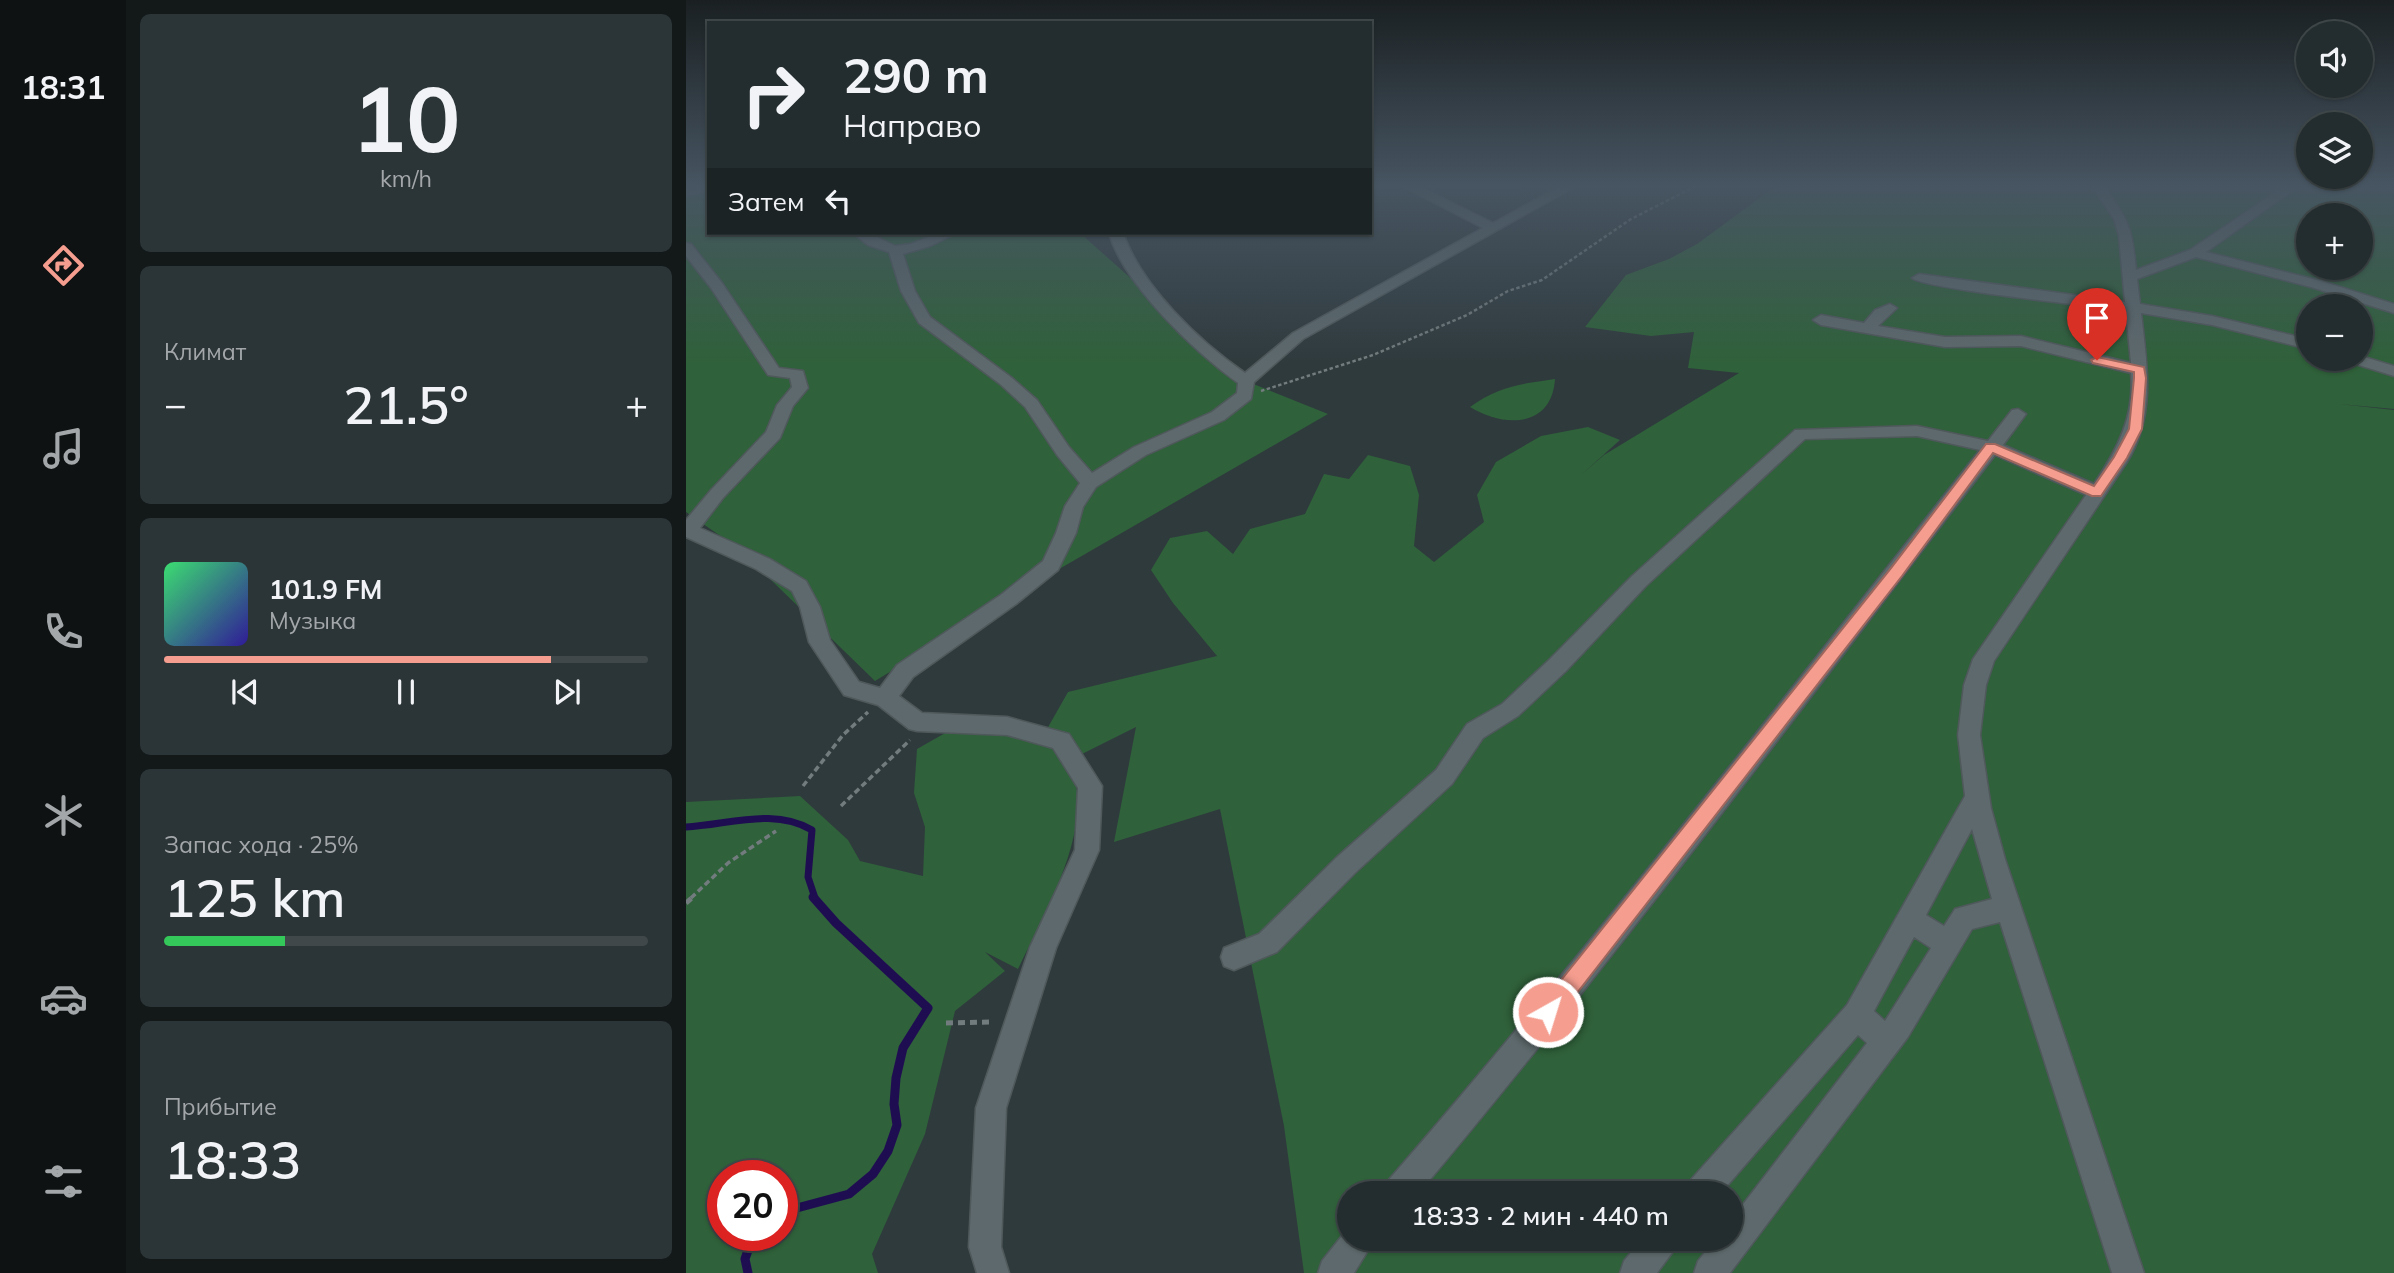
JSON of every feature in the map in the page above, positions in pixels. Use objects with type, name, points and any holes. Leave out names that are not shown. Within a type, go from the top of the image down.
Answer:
[{"type":"street","points":[[884,245],[895,251],[906,251],[920,245]]},
{"type":"street","points":[[1120,245],[1123,255],[1177,326],[1246,388]]},
{"type":"street","points":[[885,698],[905,671],[1009,599],[1051,565],[1066,533],[1074,506],[1090,483],[1140,451],[1218,416],[1298,336],[1462,245]]},
{"type":"street","points":[[2127,245],[2140,369],[2136,429],[2120,458],[1984,659],[1974,687],[1968,743],[1976,798],[2008,908],[2128,1273]]},
{"type":"street","points":[[2132,276],[2195,253],[2206,245]]},
{"type":"street","points":[[686,247],[717,286],[774,373],[797,374],[800,388],[785,405],[774,434],[717,494],[688,530],[764,564],[799,586],[810,607],[820,642],[852,689],[885,698],[917,722],[1007,726],[1061,741],[1090,786],[1087,850],[1043,947],[991,1108],[985,1247],[993,1273]]},
{"type":"street","points":[[895,251],[908,291],[924,320],[1006,381],[1031,404],[1063,451],[1090,483]]},
{"type":"street","points":[[2195,253],[2316,284],[2394,309]]},
{"type":"street","points":[[1919,278],[2135,307],[2259,328],[2296,340]]},
{"type":"street","points":[[1868,328],[1880,313],[1890,308]]},
{"type":"street","points":[[1821,320],[1945,342],[2021,341],[2140,369]]},
{"type":"street","points":[[2373,365],[2394,371]]},
{"type":"street","points":[[1408,1181],[1481,1096],[1649,886],[2018,414]]},
{"type":"street","points":[[1234,957],[1268,943],[1346,865],[1444,777],[1475,731],[1510,710],[1558,665],[1639,581],[1801,434],[1917,431],[1991,447],[2096,493]]},
{"type":"street","points":[[1710,1181],[1857,1014],[1976,798]]},
{"type":"street","points":[[1710,1273],[1887,1042],[1964,918],[2008,908]]},
{"type":"street","points":[[1910,920],[1948,944]]},
{"type":"street","points":[[1857,1014],[1887,1042]]},
{"type":"street","points":[[1334,1273],[1350,1251]]},
{"type":"street","points":[[1636,1273],[1653,1251]]},
{"type":"path","points":[[1246,388],[1373,355],[1467,315],[1508,291],[1542,280],[1592,245]]},
{"type":"path","points":[[803,786],[843,735],[885,698]]},
{"type":"path","points":[[841,806],[914,736],[917,722]]},
{"type":"path","points":[[686,903],[728,863],[776,831]]},
{"type":"path","points":[[946,1023],[988,1023],[1020,1016]]},
{"type":"green space","points":[[686,245],[1094,245],[1246,381],[1328,414],[1054,572],[875,681],[739,549],[686,512]]},
{"type":"green space","points":[[1694,245],[2296,245],[2296,280],[2373,280],[2373,245],[2394,245],[2394,409],[2339,404],[2394,410],[2394,1273],[1304,1273],[1284,1126],[1220,809],[1114,842],[1136,727],[1072,759],[1064,750],[1075,782],[1078,808],[1069,855],[1049,905],[1018,969],[985,952],[1005,971],[955,1011],[925,1134],[872,1254],[878,1273],[686,1273],[686,802],[800,796],[848,840],[860,861],[923,876],[925,827],[914,793],[917,749],[961,724],[1047,729],[1068,692],[1217,656],[1173,603],[1151,570],[1170,538],[1207,531],[1233,554],[1250,529],[1305,514],[1324,474],[1349,479],[1368,455],[1410,466],[1419,495],[1414,546],[1434,562],[1484,522],[1477,495],[1496,462],[1541,436],[1588,427],[1620,440],[1581,475],[1604,455],[1739,373],[1688,368],[1694,332],[1651,336],[1585,327],[1626,275],[1669,259]]},
{"type":"green space","points":[[1555,379],[1552,395],[1545,407],[1536,415],[1524,419],[1497,418],[1470,407],[1501,390]]},
{"type":"waterway","points":[[686,827],[767,818],[797,823],[812,830],[808,877],[815,898]]},
{"type":"waterway","points":[[798,1208],[849,1194],[873,1174],[888,1151],[897,1125],[894,1104],[896,1078],[903,1048],[928,1008],[836,923],[813,897]]},
{"type":"waterway","points":[[748,1251],[745,1259],[748,1273]]},
{"type":"route","points":[[1548,1012],[1896,572],[1991,447],[2096,493],[2136,429],[2140,378],[2140,369],[2097,360]]}]
